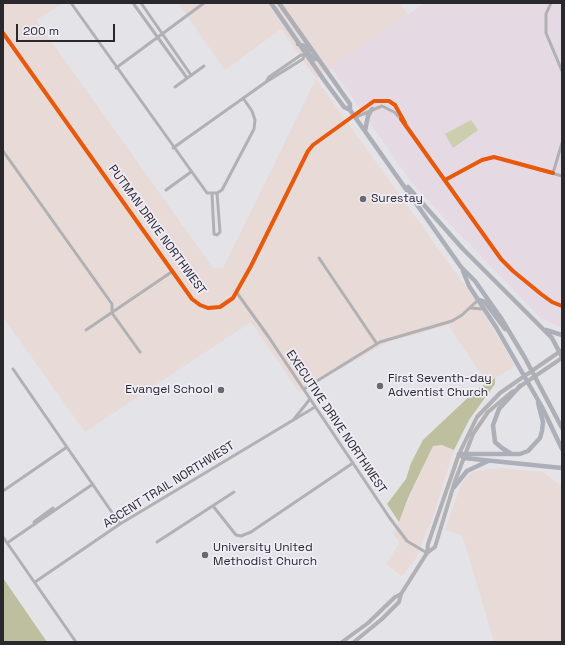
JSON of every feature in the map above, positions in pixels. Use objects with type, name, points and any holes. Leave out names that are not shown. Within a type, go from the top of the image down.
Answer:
[{"type":"highway","points":[[271,3],[304,55],[344,107],[350,110],[461,267],[475,281],[511,333],[526,358],[562,428]]},
{"type":"highway","points":[[278,3],[350,104],[350,110]]},
{"type":"highway","points":[[298,44],[304,46],[308,50],[311,49]]},
{"type":"highway","points":[[304,55],[308,53],[313,58],[318,59]]},
{"type":"highway","points":[[365,131],[368,116],[372,109]]},
{"type":"highway","points":[[388,164],[463,249],[543,328],[552,338],[562,357]]},
{"type":"highway","points":[[461,267],[469,286],[486,311],[537,397],[562,449]]},
{"type":"highway","points":[[479,300],[486,302],[504,327],[511,333]]},
{"type":"highway","points":[[543,328],[562,335]]},
{"type":"highway","points":[[511,453],[502,448],[496,442],[493,425],[499,409],[520,386]]},
{"type":"highway","points":[[459,454],[520,454],[528,451],[540,438],[543,422],[537,397]]},
{"type":"highway","points":[[459,454],[464,458],[562,468]]},
{"type":"highway","points":[[454,487],[467,471],[488,461]]},
{"type":"main road","points":[[427,553],[428,544],[459,454],[477,416],[500,393],[560,351]]},
{"type":"main road","points":[[354,642],[382,619],[399,602],[401,594],[427,553],[434,547],[473,434],[488,412],[520,386],[562,357]]},
{"type":"main road","points":[[342,642],[368,623],[391,601],[401,594]]},
{"type":"street","points":[[71,3],[116,68],[207,193],[212,194],[222,190],[230,178],[254,129],[255,120],[252,111],[244,98]]},
{"type":"street","points":[[133,3],[187,78]]},
{"type":"street","points":[[141,3],[191,75]]},
{"type":"street","points":[[116,68],[204,3]]},
{"type":"street","points":[[551,3],[546,14],[546,33],[562,71]]},
{"type":"street","name":"PUTMAN DRIVE NORTHWEST","points":[[3,33],[192,299],[204,307],[214,308],[225,305],[236,293],[308,152],[313,146],[355,117]]},
{"type":"street","points":[[174,148],[266,82],[303,59],[304,55]]},
{"type":"street","points":[[175,87],[204,66]]},
{"type":"street","points":[[355,117],[367,106],[381,100],[389,101],[395,105],[405,123],[501,259],[513,271],[552,302],[562,306]]},
{"type":"street","points":[[355,117],[382,106],[388,107],[405,123]]},
{"type":"street","points":[[553,173],[562,143]]},
{"type":"street","points":[[3,151],[112,304],[112,313],[140,352]]},
{"type":"street","points":[[445,180],[455,173],[482,160],[494,157],[562,176]]},
{"type":"street","points":[[166,190],[191,172]]},
{"type":"street","points":[[212,194],[214,234],[217,235],[220,232],[217,193]]},
{"type":"street","points":[[319,258],[378,344]]},
{"type":"street","points":[[86,330],[173,272]]},
{"type":"street","name":"EXECUTIVE DRIVE NORTHWEST","points":[[236,293],[304,389],[407,541],[427,553]]},
{"type":"street","points":[[304,389],[378,344],[390,339],[452,321],[471,308],[479,300]]},
{"type":"street","points":[[471,308],[477,307],[486,311]]},
{"type":"street","points":[[13,370],[120,524]]},
{"type":"street","points":[[292,420],[310,399]]},
{"type":"street","name":"ASCENT TRAIL NORTHWEST","points":[[35,582],[120,524],[315,407]]},
{"type":"street","points":[[3,491],[67,447]]},
{"type":"street","points":[[214,506],[236,535],[241,536],[251,532],[353,463]]},
{"type":"street","points":[[7,543],[93,484]]},
{"type":"street","points":[[158,542],[234,492]]},
{"type":"street","points":[[7,543],[53,508]]},
{"type":"street","points":[[3,537],[76,642]]},
{"type":"shaded area","points":[[3,3],[63,3],[36,20],[213,268],[223,268],[316,79],[481,308],[515,366],[487,383],[448,325],[388,342],[299,392],[251,322],[85,432],[3,317]]},
{"type":"shaded area","points":[[178,3],[400,3],[408,15],[316,79],[281,29],[225,70]]},
{"type":"shaded area","points":[[425,3],[562,3],[562,328],[541,318],[442,216],[409,179],[331,67]]},
{"type":"shaded area","points":[[442,445],[454,450],[433,516],[416,558],[402,576],[386,564],[400,542],[393,534],[433,446]]},
{"type":"shaded area","points":[[499,468],[543,472],[562,487],[562,642],[494,642],[464,541],[461,535],[445,530],[462,482],[472,472]]},
{"type":"green space","points":[[471,120],[478,130],[453,148],[445,134]]},
{"type":"green space","points":[[495,378],[495,384],[469,420],[454,450],[442,445],[433,446],[408,498],[399,522],[387,504],[406,479],[411,463],[423,440],[476,390]]},
{"type":"green space","points":[[3,578],[47,642],[3,642]]},
{"type":"cycle path","points":[[3,33],[192,299],[200,305],[208,308],[220,307],[233,298],[251,266],[308,151],[313,145],[374,101],[389,101],[395,105],[405,123]]},
{"type":"cycle path","points":[[401,119],[501,259],[541,294],[552,302],[562,306]]},
{"type":"cycle path","points":[[445,180],[482,160],[494,157],[553,173]]},
{"type":"place","name":"Surestay","points":[[363,199]]},
{"type":"place","name":"First Seventh-day Adventist Church","points":[[380,386]]},
{"type":"place","name":"Evangel School","points":[[221,390]]},
{"type":"place","name":"University United Methodist Church","points":[[205,555]]}]
